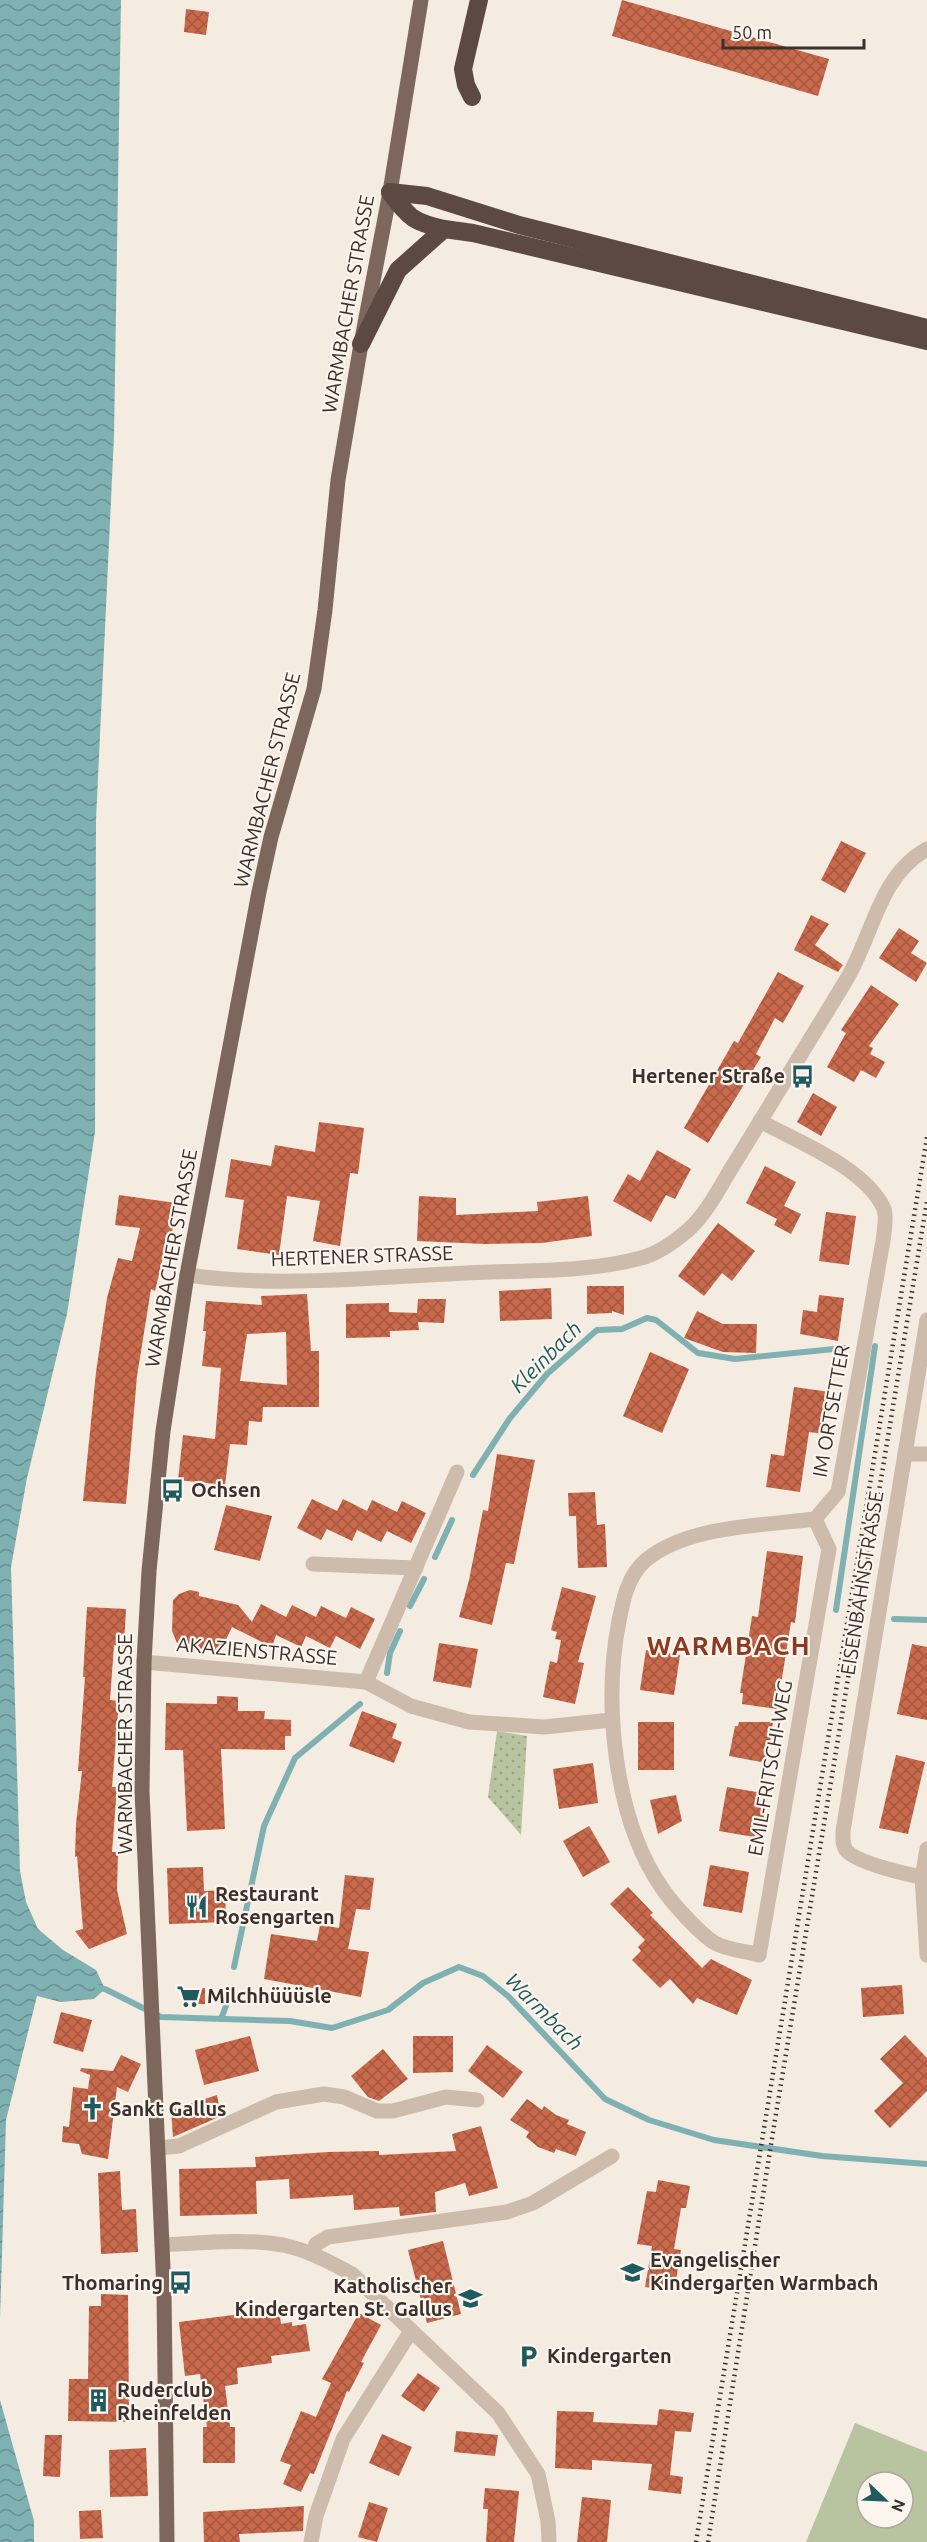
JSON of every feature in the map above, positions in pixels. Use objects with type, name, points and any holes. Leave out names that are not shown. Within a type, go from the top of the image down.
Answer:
[{"type":"highway","points":[[472,96],[466,85],[463,69],[478,0]]},
{"type":"highway","points":[[390,192],[405,212],[419,224],[473,233],[927,341]]},
{"type":"highway","points":[[390,192],[427,196],[519,225],[927,328]]},
{"type":"highway","points":[[361,344],[398,270],[444,229]]},
{"type":"main road","name":"WARMBACHER STRASSE","points":[[167,2542],[162,2245],[142,1791],[144,1662],[158,1478],[187,1275],[261,881],[271,837],[314,689],[325,610],[338,480],[390,192],[421,0]]},
{"type":"street","name":"HERTENER STRASSE","points":[[187,1275],[220,1280],[294,1281],[588,1267],[645,1257],[668,1245],[701,1217],[855,967],[892,879],[913,856],[927,849]]},
{"type":"street","name":"IM ORTSETTER","points":[[760,1121],[832,1160],[870,1187],[885,1211],[883,1241],[838,1492],[815,1519]]},
{"type":"street","name":"EISENBAHNSTRASSE","points":[[925,1877],[859,1860],[843,1845],[843,1831],[927,1320]]},
{"type":"street","points":[[905,1454],[927,1454]]},
{"type":"street","points":[[366,1682],[457,1472]]},
{"type":"street","points":[[611,1720],[613,1650],[625,1591],[644,1561],[682,1539],[815,1519]]},
{"type":"street","name":"EMIL-FRITSCHI-WEG","points":[[611,1720],[621,1783],[642,1855],[662,1889],[682,1913],[715,1943],[759,1955],[829,1549],[815,1519]]},
{"type":"street","points":[[313,1564],[416,1568]]},
{"type":"street","name":"AKAZIENSTRASSE","points":[[144,1662],[366,1682],[411,1706],[469,1722],[544,1728],[611,1720]]},
{"type":"street","points":[[927,1849],[925,1877],[927,1954]]},
{"type":"street","points":[[158,2148],[180,2146],[276,2102],[324,2094],[344,2097],[377,2111],[393,2111],[446,2097],[477,2100]]},
{"type":"street","points":[[312,2254],[316,2244],[328,2236],[507,2212],[533,2203],[612,2156]]},
{"type":"street","points":[[162,2245],[256,2241],[312,2254],[352,2274],[498,2413],[538,2474],[548,2521],[549,2542]]},
{"type":"street","points":[[311,2542],[316,2516],[343,2439],[411,2331]]},
{"type":"green space","points":[[497,1731],[527,1736],[521,1835],[488,1797]]},
{"type":"green space","points":[[855,2423],[927,2452],[927,2542],[806,2542]]},
{"type":"water","points":[[0,0],[121,0],[114,436],[96,820],[95,1132],[67,1314],[27,1478],[11,1567],[20,1871],[26,1902],[38,1929],[63,1950],[96,1970],[105,1989],[94,1999],[61,2002],[37,1996],[6,2120],[0,2320]]},
{"type":"water","points":[[0,2400],[34,2521],[34,2542],[0,2542]]},
{"type":"building","points":[[622,0],[829,59],[818,96],[612,36]]},
{"type":"building","points":[[186,9],[209,12],[206,35],[184,32]]},
{"type":"building","points":[[841,841],[866,853],[845,893],[821,880]]},
{"type":"building","points":[[811,915],[829,924],[815,945],[843,965],[838,972],[794,950]]},
{"type":"building","points":[[899,928],[919,941],[911,953],[927,963],[916,982],[879,958]]},
{"type":"building","points":[[778,972],[804,986],[783,1023],[775,1018],[756,1054],[761,1057],[708,1143],[684,1128],[734,1041],[738,1043]]},
{"type":"building","points":[[871,985],[899,1004],[869,1046],[873,1048],[870,1054],[885,1062],[876,1078],[861,1070],[854,1082],[827,1067],[846,1033],[841,1030]]},
{"type":"building","points":[[813,1093],[837,1107],[821,1136],[797,1122]]},
{"type":"building","points":[[319,1122],[364,1128],[358,1174],[350,1173],[340,1246],[313,1241],[320,1201],[287,1196],[279,1255],[237,1249],[244,1200],[225,1197],[231,1159],[271,1166],[275,1145],[315,1152]]},
{"type":"building","points":[[657,1150],[691,1169],[675,1199],[666,1195],[651,1222],[613,1201],[628,1174],[640,1181]]},
{"type":"building","points":[[765,1166],[796,1182],[784,1206],[801,1214],[791,1234],[774,1225],[777,1219],[746,1203]]},
{"type":"building","points":[[119,1195],[176,1203],[172,1233],[169,1233],[155,1291],[151,1289],[137,1376],[126,1504],[83,1501],[96,1372],[107,1298],[118,1258],[132,1261],[140,1228],[115,1225]]},
{"type":"building","points":[[419,1196],[456,1198],[456,1215],[538,1211],[537,1202],[588,1196],[592,1236],[542,1243],[485,1244],[417,1241]]},
{"type":"building","points":[[826,1212],[856,1216],[849,1265],[819,1261]]},
{"type":"building","points":[[718,1223],[755,1251],[732,1281],[722,1273],[704,1296],[678,1276]]},
{"type":"building","points":[[587,1286],[624,1286],[624,1315],[612,1311],[612,1313],[587,1314]]},
{"type":"building","points":[[551,1288],[552,1319],[500,1321],[499,1291]]},
{"type":"building","points":[[307,1294],[311,1351],[319,1351],[319,1407],[263,1407],[262,1422],[249,1421],[247,1445],[230,1444],[225,1485],[178,1480],[183,1435],[215,1439],[221,1368],[202,1366],[206,1331],[203,1331],[206,1301],[262,1305],[261,1296]],"holes":[[[286,1332],[287,1385],[240,1381],[247,1334]]]},
{"type":"building","points":[[819,1295],[844,1298],[838,1341],[800,1334],[803,1310],[817,1312]]},
{"type":"building","points":[[418,1299],[446,1299],[444,1323],[418,1322],[419,1330],[390,1331],[390,1337],[346,1338],[346,1304],[389,1303],[389,1312],[417,1313]]},
{"type":"building","points":[[697,1311],[723,1324],[757,1324],[756,1353],[723,1352],[684,1338]]},
{"type":"building","points":[[650,1352],[689,1369],[662,1433],[623,1416]]},
{"type":"building","points":[[794,1387],[830,1392],[824,1434],[809,1432],[800,1492],[766,1487],[771,1454],[784,1456]]},
{"type":"building","points":[[497,1454],[535,1460],[514,1564],[506,1563],[492,1625],[459,1617],[483,1510],[488,1511]]},
{"type":"building","points":[[595,1492],[597,1525],[605,1524],[607,1567],[578,1568],[576,1516],[569,1516],[568,1493]]},
{"type":"building","points":[[312,1499],[337,1511],[343,1499],[367,1511],[372,1500],[397,1512],[402,1501],[426,1513],[411,1543],[387,1531],[381,1542],[357,1530],[352,1541],[327,1529],[321,1540],[297,1528]]},
{"type":"building","points":[[226,1505],[272,1516],[260,1561],[214,1550]]},
{"type":"building","points":[[767,1551],[803,1556],[795,1623],[791,1622],[777,1709],[742,1704],[743,1693],[740,1693],[752,1616],[758,1617]]},
{"type":"building","points":[[562,1587],[596,1596],[578,1662],[584,1663],[575,1704],[543,1697],[550,1661],[557,1663],[561,1640],[555,1639],[557,1632],[551,1630]]},
{"type":"building","points":[[190,1590],[199,1592],[199,1596],[238,1605],[252,1622],[261,1604],[286,1617],[292,1605],[316,1617],[321,1606],[346,1618],[351,1607],[375,1619],[360,1649],[336,1636],[330,1648],[306,1636],[301,1647],[276,1635],[272,1647],[232,1627],[223,1646],[212,1652],[185,1650],[185,1646],[177,1643],[172,1631],[173,1600],[179,1594]]},
{"type":"building","points":[[87,1607],[126,1609],[124,1646],[114,1645],[110,1700],[119,1701],[112,1787],[117,1787],[112,1852],[118,1852],[117,1890],[127,1934],[89,1949],[75,1931],[83,1929],[77,1856],[75,1857],[82,1771],[78,1771],[85,1677],[83,1677]]},
{"type":"building","points":[[439,1643],[478,1649],[471,1688],[433,1681]]},
{"type":"building","points":[[912,1644],[927,1647],[927,1720],[897,1714]]},
{"type":"building","points":[[646,1650],[680,1655],[674,1695],[640,1690]]},
{"type":"building","points":[[217,1696],[238,1697],[238,1711],[265,1711],[264,1719],[291,1720],[291,1736],[285,1736],[285,1750],[221,1749],[225,1829],[187,1831],[183,1750],[165,1750],[166,1703],[217,1704]]},
{"type":"building","points":[[362,1711],[397,1724],[392,1738],[402,1742],[394,1763],[349,1746]]},
{"type":"building","points":[[638,1722],[674,1722],[674,1770],[638,1770]]},
{"type":"building","points":[[739,1722],[773,1722],[767,1763],[729,1756],[735,1726],[738,1726]]},
{"type":"building","points":[[896,1755],[925,1762],[908,1834],[879,1828]]},
{"type":"building","points":[[593,1763],[598,1803],[559,1809],[553,1769]]},
{"type":"building","points":[[727,1787],[768,1794],[760,1838],[719,1831]]},
{"type":"building","points":[[676,1795],[682,1821],[658,1834],[650,1800]]},
{"type":"building","points":[[589,1826],[610,1862],[583,1877],[563,1841]]},
{"type":"building","points":[[710,1865],[749,1872],[742,1913],[703,1906]]},
{"type":"building","name":"Restaurant Rosengarten","points":[[203,1867],[204,1891],[225,1890],[226,1922],[169,1924],[167,1868]]},
{"type":"building","points":[[345,1875],[374,1878],[370,1910],[356,1909],[348,1949],[369,1952],[361,1997],[264,1979],[271,1934],[317,1941],[320,1925],[339,1928]]},
{"type":"building","points":[[628,1887],[653,1913],[650,1915],[702,1968],[711,1959],[752,1980],[737,2015],[697,1998],[693,2004],[670,1979],[660,1988],[632,1960],[641,1951],[638,1947],[645,1940],[610,1904]]},
{"type":"building","points":[[902,1985],[904,2014],[863,2017],[861,1988]]},
{"type":"building","points":[[205,1988],[205,2004],[185,2004],[185,1989]]},
{"type":"building","points":[[61,2012],[92,2020],[83,2052],[53,2043]]},
{"type":"building","points":[[905,2035],[927,2058],[927,2091],[890,2128],[874,2111],[903,2083],[880,2059]]},
{"type":"building","points":[[250,2036],[259,2071],[204,2085],[195,2050]]},
{"type":"building","points":[[413,2036],[453,2036],[453,2072],[413,2073]]},
{"type":"building","points":[[487,2045],[523,2072],[503,2098],[468,2071]]},
{"type":"building","points":[[383,2049],[408,2079],[379,2101],[368,2097],[351,2076]]},
{"type":"building","name":"Sankt Gallus","points":[[121,2055],[141,2064],[128,2092],[117,2087],[108,2159],[82,2154],[79,2144],[62,2142],[63,2126],[69,2127],[73,2087],[88,2089],[90,2075],[80,2071],[81,2068],[113,2071]]},
{"type":"building","points":[[217,2095],[221,2116],[173,2137],[171,2110]]},
{"type":"building","points":[[527,2099],[542,2110],[544,2106],[556,2115],[569,2120],[567,2124],[586,2132],[576,2156],[556,2149],[554,2153],[538,2147],[526,2137],[529,2132],[510,2120]]},
{"type":"building","points":[[481,2126],[498,2188],[469,2196],[465,2183],[435,2192],[436,2212],[400,2216],[399,2207],[354,2210],[353,2195],[290,2199],[289,2179],[256,2181],[257,2214],[180,2216],[179,2169],[256,2167],[255,2157],[328,2152],[379,2151],[379,2155],[456,2151],[452,2134]]},
{"type":"building","points":[[120,2171],[122,2210],[136,2209],[138,2252],[101,2254],[98,2173]]},
{"type":"building","points":[[658,2180],[690,2186],[686,2208],[681,2208],[674,2249],[681,2250],[674,2292],[645,2287],[652,2246],[637,2244],[647,2191],[656,2192]]},
{"type":"building","points":[[443,2241],[461,2314],[427,2323],[408,2250]]},
{"type":"building","points":[[101,2294],[128,2295],[129,2422],[68,2421],[69,2379],[88,2379],[89,2306],[101,2306]]},
{"type":"building","points":[[279,2309],[281,2324],[292,2322],[292,2326],[306,2324],[310,2351],[271,2356],[272,2363],[237,2368],[238,2384],[225,2386],[230,2427],[235,2427],[235,2463],[203,2463],[203,2427],[207,2427],[200,2374],[185,2376],[179,2322]]},
{"type":"building","points":[[359,2313],[381,2325],[361,2362],[364,2363],[349,2392],[347,2391],[314,2474],[310,2473],[301,2492],[283,2484],[291,2465],[280,2461],[301,2411],[316,2417],[331,2383],[322,2379]]},
{"type":"building","points":[[418,2373],[440,2388],[424,2412],[401,2396]]},
{"type":"building","points":[[659,2409],[694,2413],[691,2432],[675,2431],[670,2475],[683,2477],[681,2494],[648,2490],[652,2464],[592,2460],[592,2470],[555,2468],[557,2411],[594,2412],[593,2422],[657,2425]]},
{"type":"building","points":[[456,2431],[498,2435],[495,2456],[454,2452]]},
{"type":"building","points":[[382,2434],[412,2447],[399,2476],[369,2463]]},
{"type":"building","points":[[45,2435],[62,2435],[60,2477],[43,2476]]},
{"type":"building","points":[[146,2448],[148,2496],[110,2497],[109,2450]]},
{"type":"building","points":[[485,2488],[519,2491],[514,2542],[486,2542],[488,2509],[483,2509]]},
{"type":"building","points":[[582,2497],[611,2500],[607,2542],[577,2542]]},
{"type":"building","points":[[369,2502],[388,2508],[377,2542],[358,2537]]},
{"type":"building","points":[[304,2506],[303,2531],[239,2534],[240,2542],[204,2542],[203,2512]]},
{"type":"building","points":[[101,2510],[103,2538],[80,2539],[79,2511]]},
{"type":"waterway","name":"Kleinbach","points":[[473,1475],[510,1418],[547,1374],[597,1330],[622,1329],[647,1318],[656,1320],[698,1353],[735,1359],[844,1348]]},
{"type":"waterway","name":"Kleinbach","points":[[836,1610],[875,1346]]},
{"type":"waterway","points":[[435,1557],[452,1520]]},
{"type":"waterway","points":[[410,1606],[424,1579]]},
{"type":"waterway","name":"Kleinbach","points":[[894,1619],[927,1620]]},
{"type":"waterway","points":[[387,1673],[390,1653],[400,1631]]},
{"type":"waterway","points":[[234,1967],[264,1826],[295,1758],[360,1704]]},
{"type":"waterway","name":"Warmbach","points":[[98,1988],[105,1989],[161,2017],[290,2021],[332,2028],[388,2010],[423,1983],[459,1967],[483,1976],[508,1996],[605,2099],[649,2120],[714,2140],[822,2156],[927,2164]]},
{"type":"waterway","points":[[221,2019],[229,1998]]},
{"type":"railway","points":[[696,2542],[927,1137]]},
{"type":"railway","points":[[708,2542],[773,2132],[927,1201]]},
{"type":"place","name":"Hertener Straße","points":[[803,1076]]},
{"type":"place","name":"Ochsen","points":[[173,1490]]},
{"type":"place","name":"Restaurant Rosengarten","points":[[197,1906]]},
{"type":"place","name":"Milchhüüüsle","points":[[189,1996]]},
{"type":"place","name":"Sankt Gallus","points":[[92,2109]]},
{"type":"place","name":"Evangelischer Kindergarten Warmbach","points":[[632,2272]]},
{"type":"place","name":"Thomaring","points":[[181,2283]]},
{"type":"place","name":"Katholischer Kindergarten St. Gallus","points":[[470,2298]]},
{"type":"place","name":"Kindergarten","points":[[529,2356]]},
{"type":"place","name":"Ruderclub Rheinfelden","points":[[99,2401]]},
{"type":"district","name":"WARMBACH","points":[[729,1646]]}]
